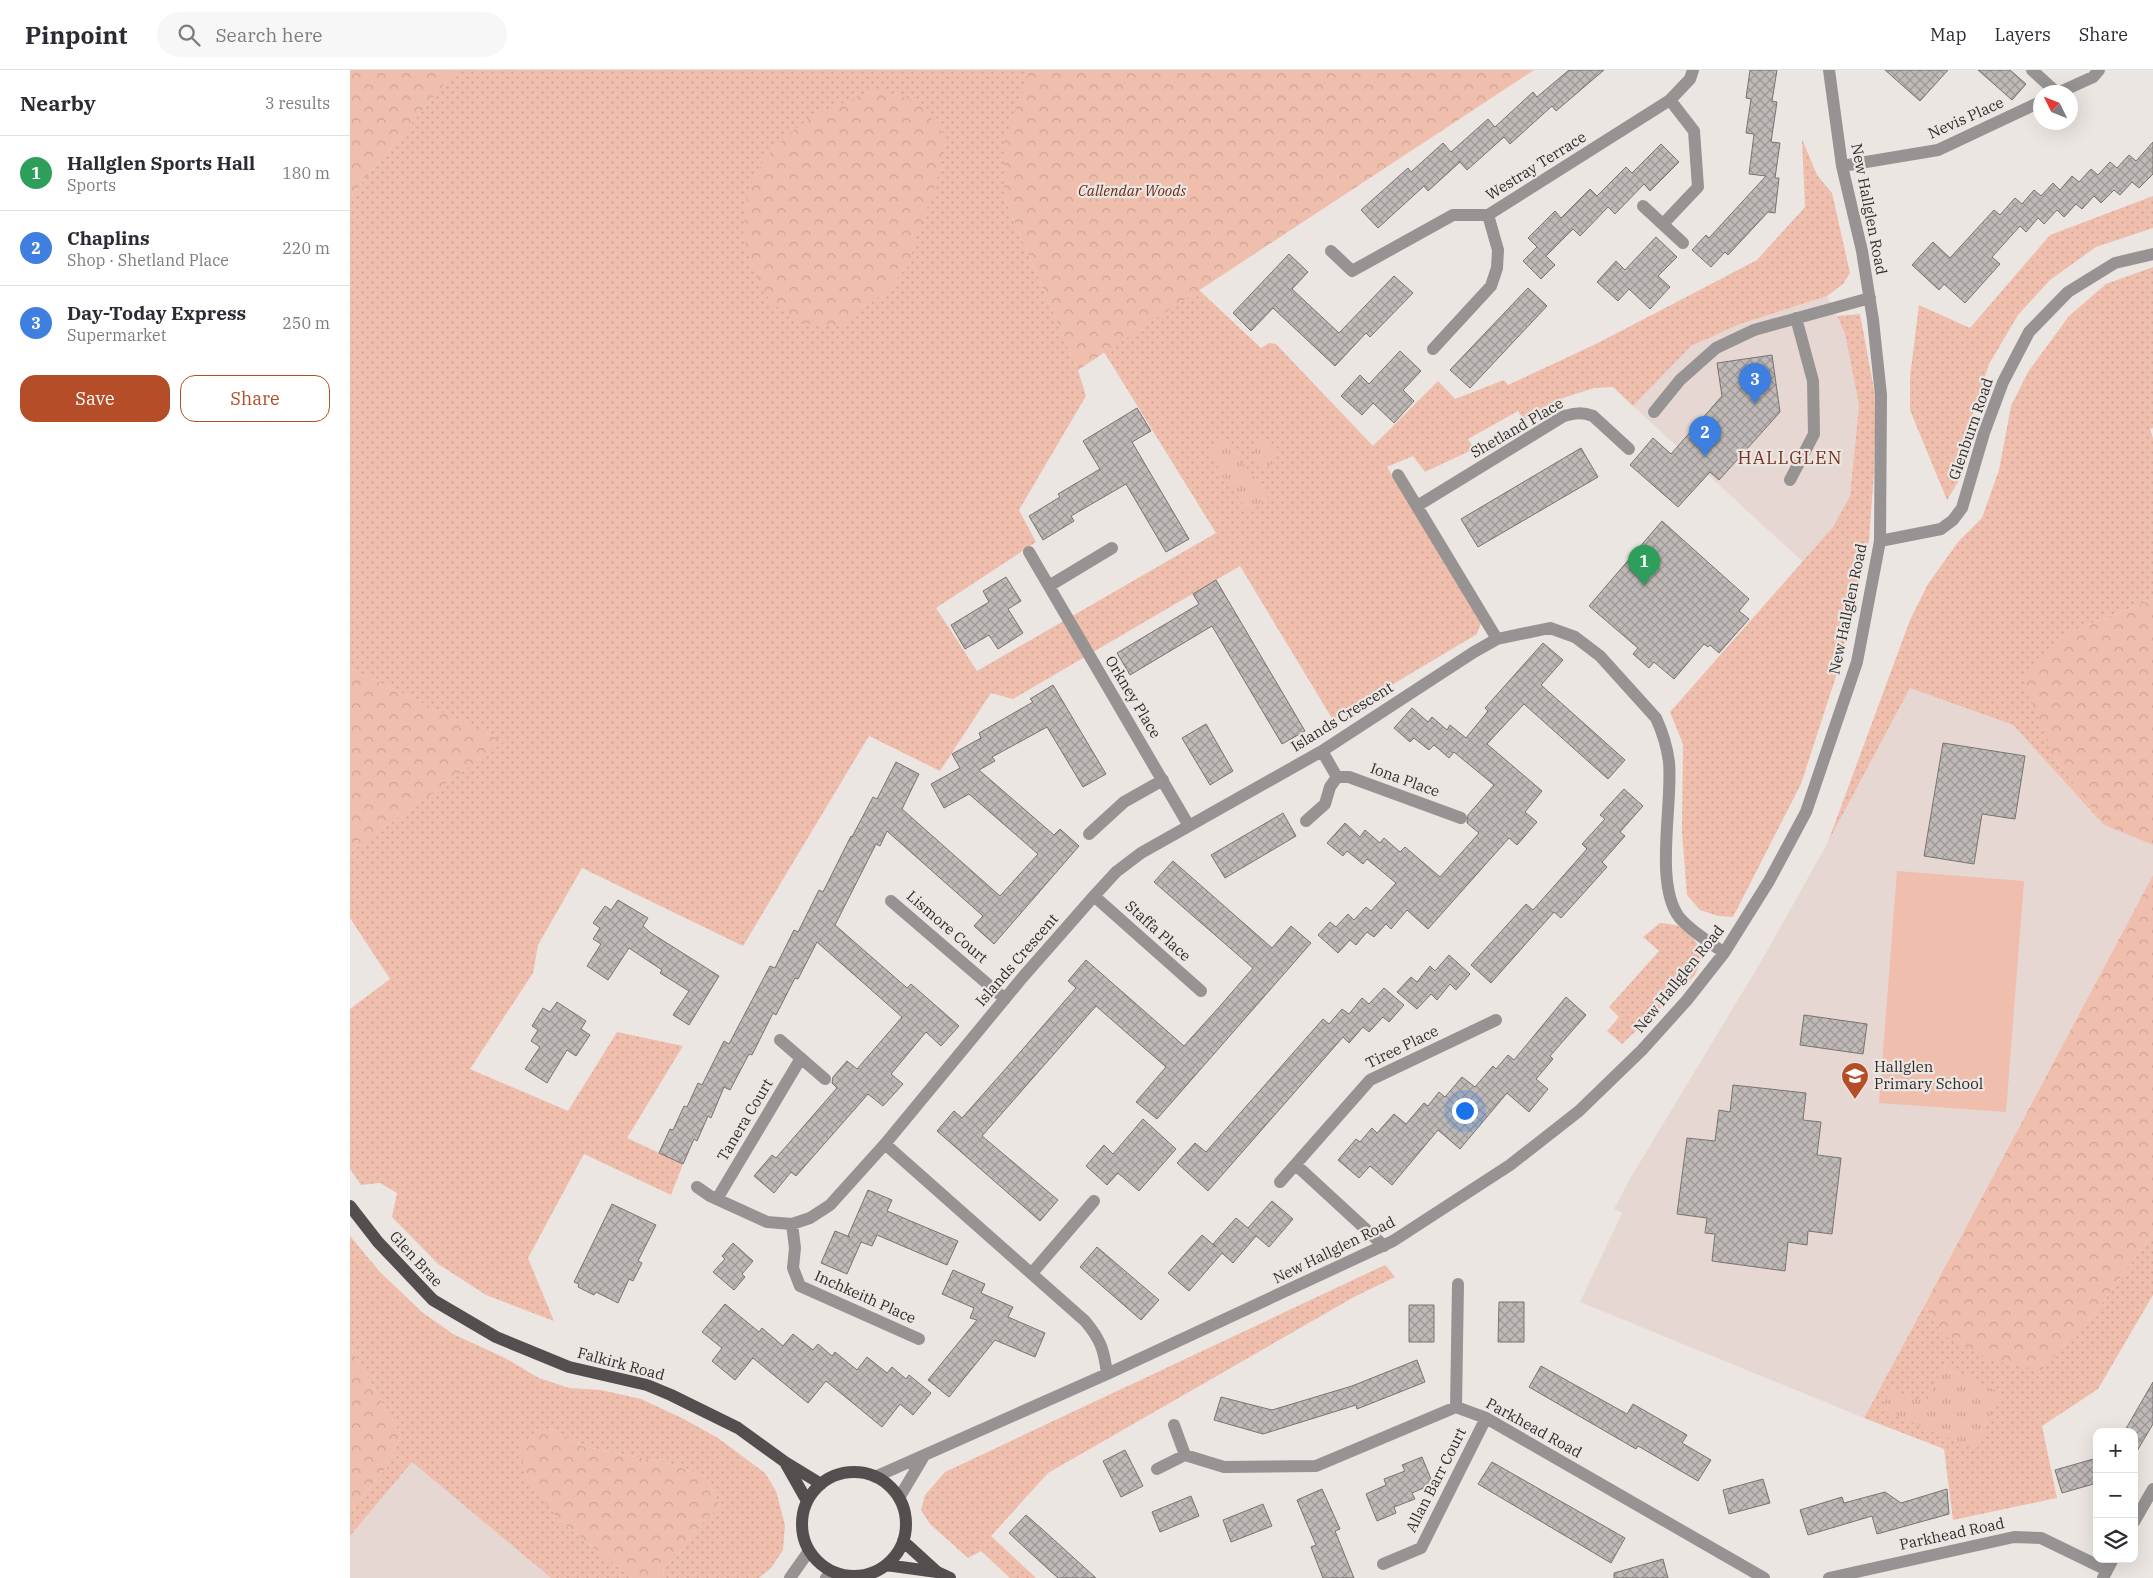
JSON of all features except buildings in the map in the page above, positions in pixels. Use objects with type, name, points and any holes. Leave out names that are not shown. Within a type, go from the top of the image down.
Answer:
[{"type":"main road","name":"Glen Brae","points":[[350,1206],[378,1242],[432,1300],[496,1337]]},
{"type":"main road","name":"Falkirk Road","points":[[496,1337],[569,1368],[647,1385],[671,1395],[738,1428],[784,1462],[822,1484]]},
{"type":"main road","name":"Falkirk Road","points":[[784,1462],[807,1501]]},
{"type":"main road","points":[[847,1473],[861,1473],[884,1482],[899,1498],[906,1520],[903,1541],[896,1554],[886,1565],[875,1572],[862,1576],[831,1576],[809,1551],[804,1539],[803,1514],[807,1501],[822,1484],[834,1477],[847,1473]]},
{"type":"main road","points":[[903,1541],[937,1572]]},
{"type":"main road","points":[[886,1565],[937,1572],[950,1578]]},
{"type":"street","name":"Westray Terrace","points":[[1331,251],[1352,271],[1453,215],[1488,215],[1670,100],[1690,79],[1693,70]]},
{"type":"street","name":"New Hallglen Road","points":[[875,1477],[1106,1374],[1384,1246],[1510,1165],[1579,1110],[1642,1050],[1724,953],[1769,881],[1806,812],[1856,662],[1880,541],[1881,395],[1870,298],[1862,250],[1842,166],[1829,70]]},
{"type":"street","points":[[2032,70],[2048,85]]},
{"type":"street","points":[[2076,85],[2093,78],[2099,70]]},
{"type":"street","points":[[1663,224],[1698,187],[1694,131],[1670,100]]},
{"type":"street","name":"Nevis Place","points":[[1842,166],[1938,150],[2033,105]]},
{"type":"street","points":[[1643,206],[1682,242]]},
{"type":"street","points":[[1433,349],[1491,286],[1497,268],[1498,250],[1488,215]]},
{"type":"street","name":"Glenburn Road","points":[[1880,541],[1941,529],[1954,520],[1962,508],[1984,433],[2003,382],[2029,332],[2068,292],[2115,263],[2153,254]]},
{"type":"street","points":[[1654,412],[1680,380],[1716,348],[1754,330],[1870,298]]},
{"type":"street","points":[[1790,480],[1814,434],[1813,381],[1796,318]]},
{"type":"street","name":"Shetland Place","points":[[1417,506],[1564,416],[1577,413],[1586,413],[1593,416],[1629,449]]},
{"type":"street","points":[[1398,475],[1497,639]]},
{"type":"street","points":[[1048,586],[1112,548]]},
{"type":"street","name":"Orkney Place","points":[[1029,552],[1190,826]]},
{"type":"street","name":"Islands Crescent","points":[[697,1187],[717,1199],[767,1222],[792,1224],[810,1218],[830,1205],[885,1144],[1005,999],[1116,872],[1141,853],[1322,751],[1453,665],[1497,639],[1550,628],[1575,638],[1600,656],[1656,718],[1661,728],[1669,762],[1667,873],[1669,899],[1680,918],[1724,953]]},
{"type":"street","points":[[1306,821],[1325,804],[1330,787],[1337,777],[1322,751]]},
{"type":"street","name":"Iona Place","points":[[1337,777],[1349,777],[1461,818]]},
{"type":"street","points":[[1089,834],[1124,802],[1163,780]]},
{"type":"street","name":"Staffa Place","points":[[1094,896],[1201,990]]},
{"type":"street","name":"Lismore Court","points":[[891,901],[1005,999]]},
{"type":"street","name":"Tiree Place","points":[[1280,1182],[1370,1080],[1496,1020]]},
{"type":"street","points":[[780,1040],[825,1079]]},
{"type":"street","name":"Tanera Court","points":[[717,1199],[801,1058]]},
{"type":"street","points":[[885,1144],[1032,1272],[1085,1321],[1097,1335],[1104,1352],[1106,1374]]},
{"type":"street","points":[[1296,1165],[1384,1246]]},
{"type":"street","points":[[1032,1272],[1094,1201]]},
{"type":"street","name":"Inchkeith Place","points":[[792,1224],[795,1248],[793,1268],[800,1286],[920,1339]]},
{"type":"street","points":[[1157,1469],[1186,1455],[1224,1467],[1316,1466],[1456,1407],[1458,1284]]},
{"type":"street","name":"Parkhead Road","points":[[1456,1407],[1486,1418],[1764,1578]]},
{"type":"street","name":"Allan Barr Court","points":[[1383,1564],[1421,1548],[1486,1418]]},
{"type":"street","points":[[1174,1425],[1186,1455]]},
{"type":"street","points":[[899,1498],[924,1456]]},
{"type":"street","points":[[2136,1518],[2153,1489]]},
{"type":"street","name":"Parkhead Road","points":[[1828,1578],[2014,1537],[2042,1538],[2108,1569]]},
{"type":"street","points":[[790,1578],[809,1551]]},
{"type":"shaded area","points":[[1827,296],[1845,334],[1859,405],[1850,496],[1833,527],[1803,562],[1633,406],[1691,346],[1740,324]]},
{"type":"shaded area","name":"Hallglen Primary School","points":[[1910,688],[2013,725],[2104,825],[2153,845],[2153,875],[1864,1418],[1580,1302],[1622,1213],[1614,1209],[1631,1177],[1762,960],[1828,842]]},
{"type":"shaded area","points":[[412,1462],[551,1578],[350,1578],[350,1536]]},
{"type":"green space","points":[[350,70],[456,70],[350,197]]},
{"type":"green space","points":[[456,70],[1027,70],[1028,75],[1004,197],[1078,370],[1086,396],[1019,510],[1036,542],[936,608],[977,671],[1216,533],[1104,352],[1199,290],[1261,348],[1269,343],[1276,344],[1373,446],[1438,381],[1455,399],[1504,380],[1508,385],[1596,344],[1757,260],[1805,207],[1802,139],[1817,175],[1832,193],[1850,273],[1843,284],[1827,296],[1740,324],[1691,346],[1633,406],[1613,387],[1594,388],[1554,401],[1524,421],[1518,411],[1468,439],[1474,449],[1425,472],[1413,456],[1387,467],[1481,623],[1477,634],[1333,720],[1240,566],[1013,699],[991,693],[940,771],[869,736],[743,946],[582,868],[538,945],[533,973],[470,1069],[568,1111],[617,1032],[683,1046],[627,1138],[683,1164],[671,1195],[584,1154],[528,1258],[554,1321],[486,1295],[438,1264],[392,1217],[397,1193],[380,1183],[361,1185],[350,1169],[350,1009],[390,979],[350,918],[350,852],[503,742],[350,668],[350,197]]},
{"type":"green space","name":"Callendar Woods","points":[[1027,70],[1534,70],[1078,370],[1004,197],[1004,143],[1028,75]]},
{"type":"green space","points":[[877,89],[918,102],[945,135],[940,167],[932,198],[919,226],[909,265],[884,293],[841,325],[806,324],[771,303],[753,271],[743,234],[748,191],[764,159],[789,134],[814,115]]},
{"type":"green space","points":[[2153,196],[2153,228],[2096,247],[2050,280],[2018,315],[1989,364],[1964,441],[1958,482],[1947,500],[1910,410],[1910,377],[1919,305],[1970,328],[2050,235]]},
{"type":"green space","points":[[2153,267],[2153,428],[2150,429],[2153,438],[2153,599],[2073,631],[2054,757],[2104,825],[2013,725],[1910,688],[1828,842],[1910,620],[1928,584],[1958,542],[1982,518],[1999,470],[2011,406],[2028,372],[2069,316],[2106,284]]},
{"type":"green space","points":[[1860,314],[1876,400],[1874,472],[1869,541],[1839,667],[1801,784],[1733,917],[1718,916],[1700,910],[1687,895],[1682,832],[1683,744],[1670,712],[1833,527],[1850,496],[1859,405],[1845,334],[1837,316]]},
{"type":"green space","points":[[1225,438],[1269,499],[1247,509],[1217,469],[1219,466],[1207,452]]},
{"type":"green space","points":[[1261,441],[1274,444],[1278,450],[1273,463],[1267,468],[1256,464],[1252,458],[1253,452]]},
{"type":"green space","points":[[2153,599],[2153,845],[2104,825],[2054,757],[2023,680],[2073,631]]},
{"type":"green space","points":[[350,668],[504,742],[350,852]]},
{"type":"green space","points":[[1897,871],[2024,881],[2006,1112],[1879,1103]]},
{"type":"green space","points":[[2153,875],[2153,1233],[2088,1322],[2041,1370],[1990,1360],[1945,1336],[1924,1306]]},
{"type":"green space","points":[[1660,923],[1677,925],[1687,931],[1695,940],[1703,955],[1695,975],[1622,1044],[1607,1031],[1619,1017],[1609,1007],[1659,951],[1643,937]]},
{"type":"green space","points":[[2153,1233],[2153,1295],[2098,1389],[2042,1426],[2057,1498],[1953,1520],[1944,1449],[1864,1418],[1924,1306],[1945,1336],[2088,1322]]},
{"type":"green space","points":[[350,1236],[380,1272],[422,1312],[453,1334],[505,1358],[539,1378],[569,1388],[601,1390],[641,1399],[684,1419],[718,1438],[765,1473],[776,1491],[785,1525],[783,1550],[771,1568],[759,1578],[663,1578],[664,1567],[676,1557],[697,1528],[720,1506],[706,1477],[670,1464],[582,1446],[549,1428],[559,1520],[632,1578],[551,1578],[412,1462],[350,1536],[350,1511],[387,1467],[401,1435],[350,1347]]},
{"type":"green space","points":[[1385,1265],[1395,1277],[1354,1297],[1048,1473],[991,1536],[1036,1578],[1010,1578],[981,1551],[968,1558],[930,1524],[921,1510],[925,1495],[945,1472]]},
{"type":"green space","points":[[350,1347],[401,1435],[387,1467],[350,1511]]},
{"type":"green space","points":[[1944,1365],[2001,1393],[1976,1450],[1881,1409],[1891,1390],[1926,1402]]},
{"type":"green space","points":[[549,1428],[582,1446],[670,1464],[706,1477],[720,1506],[697,1528],[676,1557],[664,1567],[663,1578],[632,1578],[559,1520],[525,1476],[519,1443]]},
{"type":"place","name":"Day-Today Express","points":[[1755,404]]},
{"type":"place","name":"Chaplins","points":[[1705,457]]},
{"type":"place","name":"Hallglen Sports Hall","points":[[1644,586]]},
{"type":"place","name":"Hallglen Primary School","points":[[1855,1100]]},
{"type":"district","name":"HALLGLEN","points":[[1790,458]]}]
